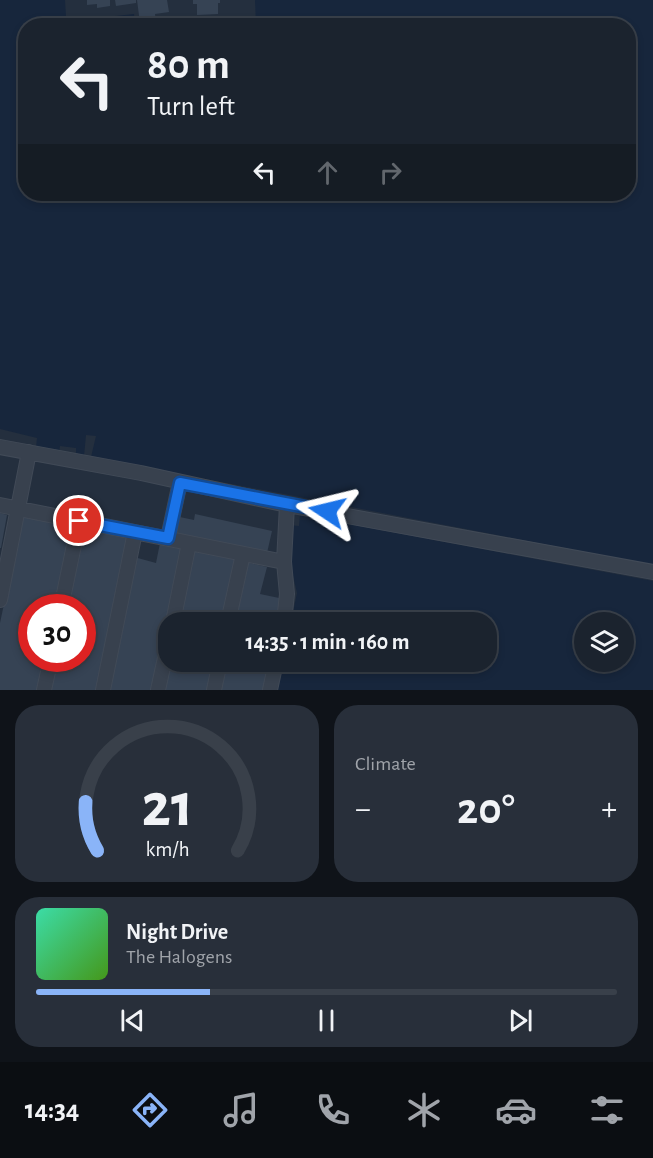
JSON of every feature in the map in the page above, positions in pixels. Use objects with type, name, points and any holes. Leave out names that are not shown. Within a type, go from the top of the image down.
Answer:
[{"type":"street","points":[[0,447],[141,473],[286,505],[653,572]]},
{"type":"street","points":[[0,600],[29,453]]},
{"type":"street","points":[[168,538],[180,483]]},
{"type":"street","points":[[0,505],[284,562]]},
{"type":"street","points":[[285,612],[286,505]]},
{"type":"street","points":[[64,594],[79,521]]},
{"type":"street","points":[[103,690],[135,532]]},
{"type":"street","points":[[174,612],[189,543]]},
{"type":"street","points":[[230,612],[243,554]]},
{"type":"street","points":[[44,690],[48,672]]},
{"type":"street","points":[[159,690],[163,672]]},
{"type":"street","points":[[214,690],[218,672]]},
{"type":"street","points":[[270,690],[274,672]]},
{"type":"water","points":[[0,0],[65,0],[66,17],[97,18],[18,18],[18,201],[636,201],[636,18],[256,18],[255,0],[653,0],[653,565],[91,457],[96,436],[86,435],[84,456],[76,455],[76,448],[60,446],[59,452],[36,447],[37,438],[0,429]]},
{"type":"water","points":[[134,14],[134,18],[97,18]]},
{"type":"water","points":[[300,515],[653,581],[653,690],[276,690],[280,672],[497,672],[497,612],[293,612],[297,593],[289,558],[289,525],[299,526]]},
{"type":"building","points":[[87,0],[110,0],[110,6],[97,8],[97,4],[87,5]]},
{"type":"building","points":[[115,0],[136,0],[136,3],[116,6]]},
{"type":"building","points":[[137,0],[167,0],[169,12],[155,14],[156,18],[139,18]]},
{"type":"building","points":[[193,0],[220,0],[218,14],[197,15],[197,4],[193,4]]},
{"type":"building","points":[[0,513],[7,515],[1,548],[0,548]]},
{"type":"building","points":[[23,514],[73,524],[60,594],[18,594],[18,672],[43,672],[40,690],[0,690],[0,623]]},
{"type":"building","points":[[195,514],[272,531],[267,553],[171,535],[175,516],[194,520]]},
{"type":"building","points":[[82,528],[129,538],[98,690],[48,690],[51,672],[96,672],[96,594],[69,594]]},
{"type":"building","points":[[160,543],[183,549],[170,612],[158,612],[158,671],[154,690],[107,690],[134,557],[156,563]]},
{"type":"building","points":[[192,551],[236,559],[224,612],[179,612]]},
{"type":"building","points":[[246,562],[267,567],[260,594],[284,599],[282,612],[234,612]]},
{"type":"building","points":[[168,672],[211,672],[207,690],[164,690]]},
{"type":"building","points":[[222,672],[270,672],[266,690],[218,690]]},
{"type":"route","points":[[79,521],[168,538],[180,483],[327,511]]}]
